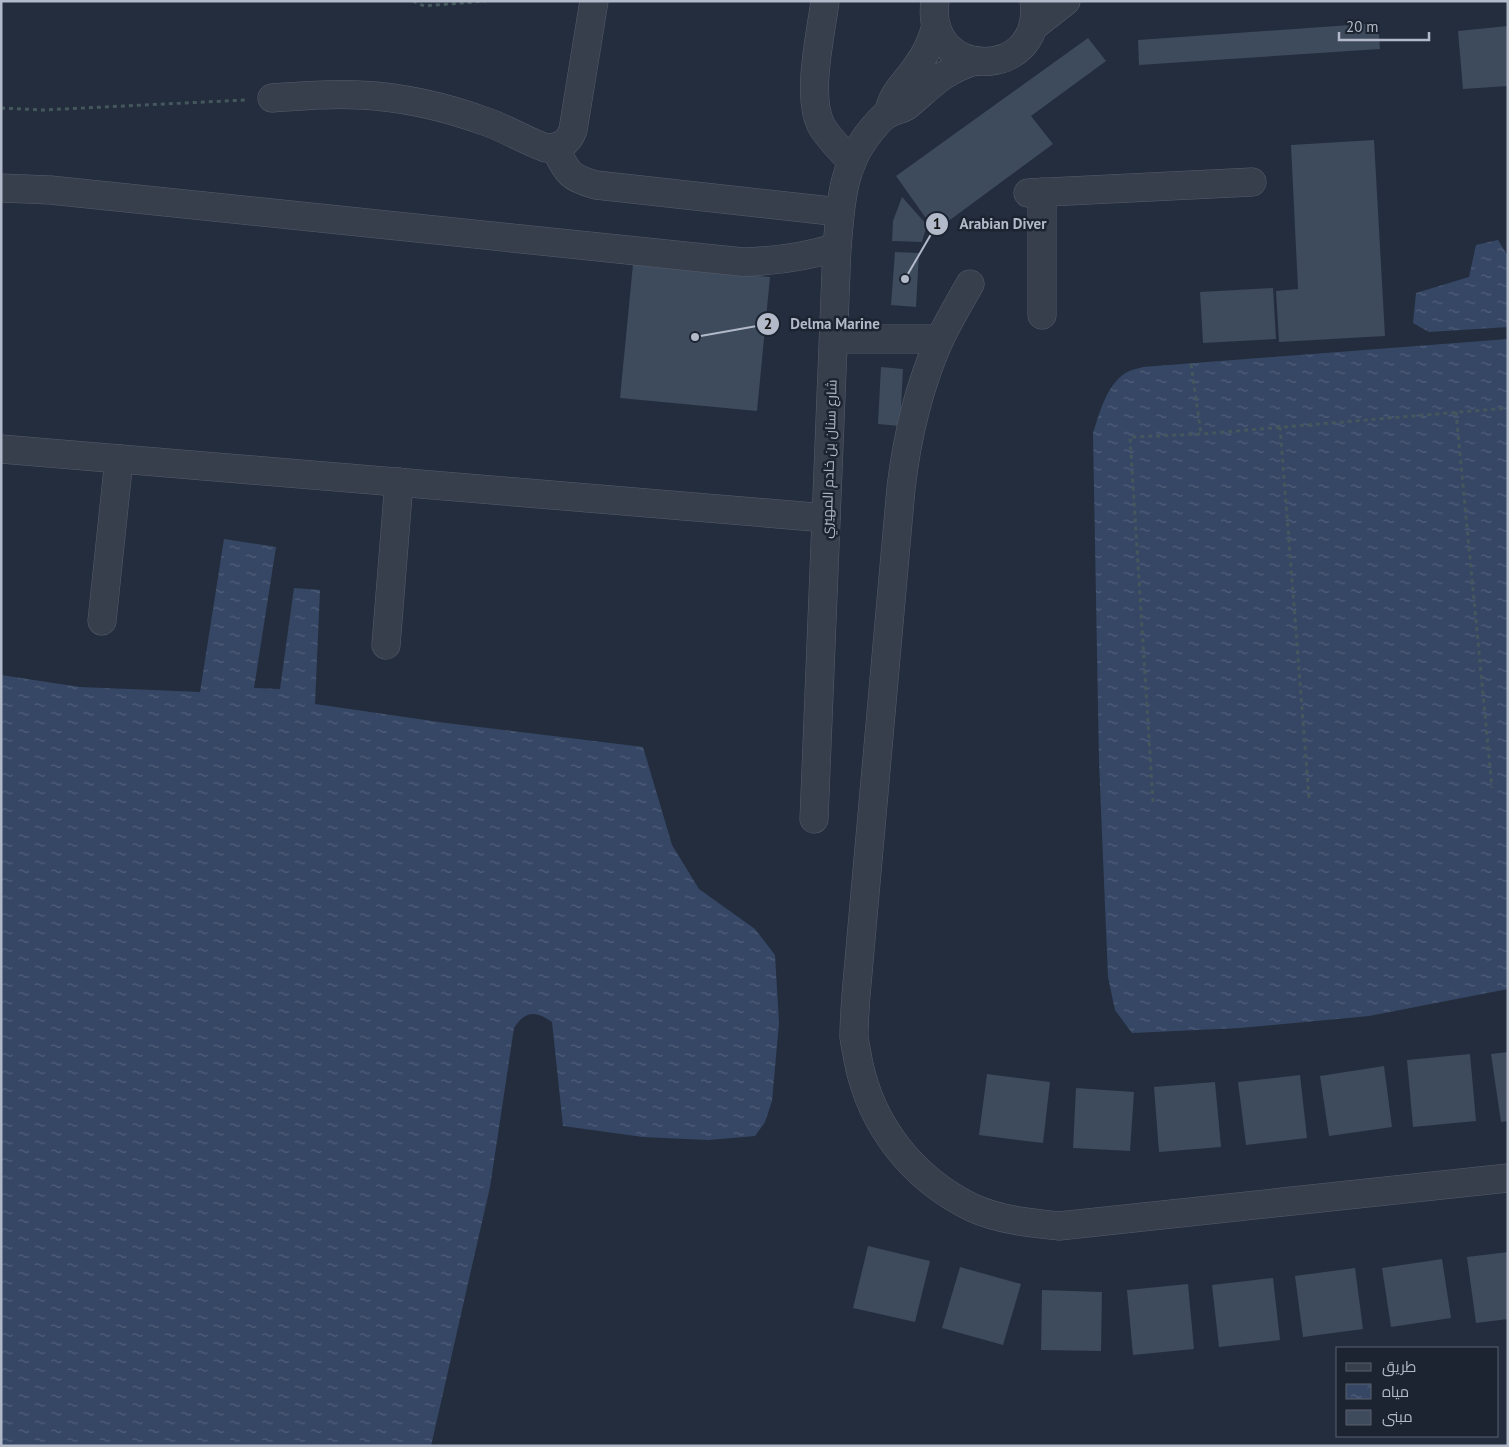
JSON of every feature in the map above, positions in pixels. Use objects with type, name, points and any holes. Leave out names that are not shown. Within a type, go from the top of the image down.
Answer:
[{"type":"street","points":[[272,98],[360,95],[405,100],[448,109],[489,122],[546,148],[555,148],[570,138],[574,130],[594,1]]},
{"type":"street","points":[[825,1],[814,92],[815,109],[821,126],[851,161]]},
{"type":"street","points":[[931,11],[946,46],[955,53],[975,61],[988,62],[1012,55],[1022,47],[1029,37],[1034,13],[1066,1]]},
{"type":"street","name":"شارع سنان بن خادم المهيري","points":[[888,114],[893,96],[925,55],[932,41],[931,11]]},
{"type":"street","name":"شارع سنان بن خادم المهيري","points":[[814,819],[837,247],[845,181],[851,161],[873,128],[888,114],[904,108],[948,72],[961,65],[975,61]]},
{"type":"street","points":[[555,148],[572,176],[596,185],[840,212]]},
{"type":"street","points":[[1042,315],[1035,192],[1252,182]]},
{"type":"street","points":[[1,188],[50,190],[743,262],[801,257],[837,247]]},
{"type":"street","points":[[970,284],[940,339],[918,397],[905,458],[856,995],[854,1039],[862,1081],[879,1122],[904,1157],[936,1186],[974,1208],[1016,1222],[1059,1226],[1508,1178]]},
{"type":"street","points":[[834,339],[940,339]]},
{"type":"street","points":[[1,449],[826,518]]},
{"type":"street","points":[[102,621],[119,459]]},
{"type":"street","points":[[386,645],[399,482]]},
{"type":"path","points":[[413,1],[424,6],[486,1]]},
{"type":"path","points":[[1,108],[43,110],[272,98]]},
{"type":"path","points":[[1191,364],[1201,434]]},
{"type":"path","points":[[1153,802],[1130,437],[1201,434],[1508,408]]},
{"type":"path","points":[[1456,412],[1492,788]]},
{"type":"path","points":[[1280,427],[1309,798]]},
{"type":"water","points":[[1498,240],[1508,256],[1508,327],[1429,332],[1413,323],[1416,293],[1469,277],[1476,245]]},
{"type":"water","points":[[1508,339],[1508,989],[1369,1016],[1240,1028],[1132,1033],[1115,1010],[1108,977],[1099,761],[1093,433],[1108,393],[1124,374],[1143,367]]},
{"type":"water","points":[[224,539],[276,547],[254,688],[280,689],[294,588],[320,590],[315,704],[446,723],[643,747],[672,845],[699,889],[755,929],[775,955],[779,1023],[772,1101],[765,1122],[755,1136],[708,1140],[643,1137],[563,1126],[552,1022],[540,1015],[526,1015],[514,1028],[490,1187],[431,1446],[1,1446],[1,675],[80,687],[200,692]]},
{"type":"building","points":[[1378,23],[1380,49],[1139,65],[1138,40]]},
{"type":"building","points":[[1508,26],[1508,86],[1463,89],[1458,31]]},
{"type":"building","points":[[1088,38],[1106,61],[1031,116],[1053,144],[935,231],[896,176]]},
{"type":"building","points":[[1374,140],[1385,336],[1279,342],[1276,291],[1298,289],[1291,145]]},
{"type":"building","points":[[902,197],[927,225],[922,242],[892,241],[893,221]]},
{"type":"building","points":[[895,252],[919,253],[916,307],[891,305]]},
{"type":"building","points":[[633,264],[770,277],[757,411],[620,398]]},
{"type":"building","points":[[1273,288],[1276,339],[1203,343],[1200,292]]},
{"type":"building","points":[[881,367],[903,369],[900,426],[878,424]]},
{"type":"building","points":[[1508,1052],[1508,1121],[1501,1122],[1491,1054]]},
{"type":"building","points":[[1470,1054],[1476,1121],[1413,1127],[1407,1060]]},
{"type":"building","points":[[1384,1066],[1392,1127],[1329,1136],[1320,1076]]},
{"type":"building","points":[[987,1074],[1050,1082],[1043,1143],[979,1135]]},
{"type":"building","points":[[1300,1075],[1307,1138],[1246,1145],[1238,1082]]},
{"type":"building","points":[[1215,1082],[1221,1147],[1159,1152],[1154,1087]]},
{"type":"building","points":[[1076,1088],[1134,1092],[1130,1151],[1073,1148]]},
{"type":"building","points":[[868,1246],[930,1261],[915,1322],[853,1308]]},
{"type":"building","points":[[1508,1252],[1508,1319],[1476,1323],[1467,1257]]},
{"type":"building","points":[[1442,1259],[1451,1318],[1391,1327],[1382,1268]]},
{"type":"building","points":[[960,1267],[1021,1284],[1003,1345],[942,1328]]},
{"type":"building","points":[[1355,1268],[1363,1329],[1303,1337],[1295,1276]]},
{"type":"building","points":[[1273,1278],[1280,1340],[1219,1347],[1212,1285]]},
{"type":"building","points":[[1188,1284],[1194,1349],[1133,1355],[1127,1290]]},
{"type":"building","points":[[1042,1290],[1102,1292],[1101,1351],[1041,1350]]},
{"type":"place","name":"Arabian Diver","points":[[905,279]]},
{"type":"place","name":"Delma Marine","points":[[695,337]]}]
